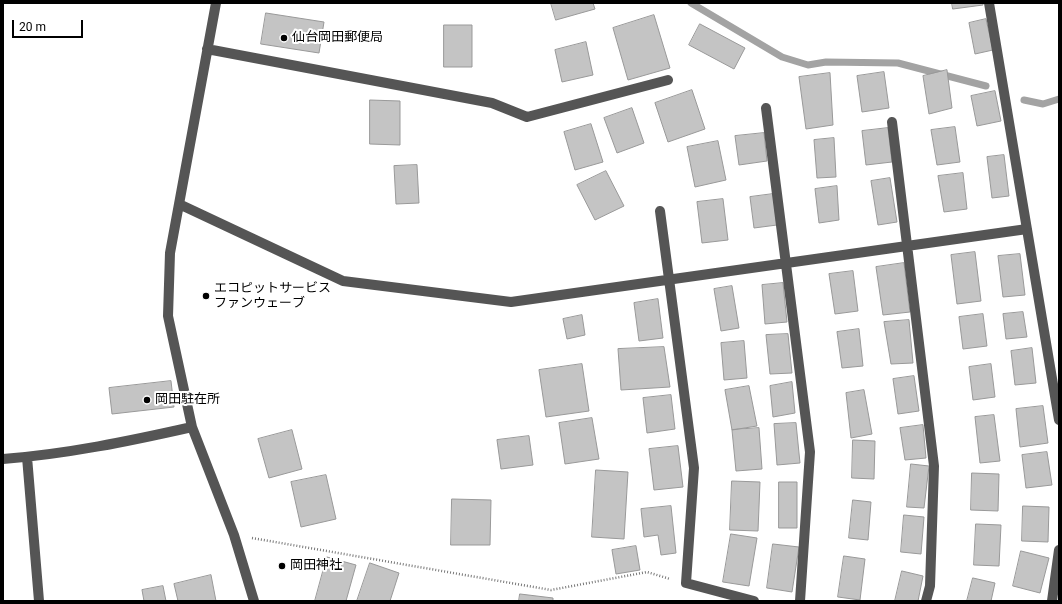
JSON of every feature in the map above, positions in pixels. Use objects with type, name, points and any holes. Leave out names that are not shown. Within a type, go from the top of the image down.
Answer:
[{"type":"street","points":[[216,3],[170,253],[168,316],[192,427],[234,535],[254,601]]},
{"type":"street","points":[[989,3],[1027,229],[1056,383],[1059,420]]},
{"type":"street","points":[[208,48],[492,103],[527,117],[668,80]]},
{"type":"street","points":[[766,108],[810,452],[800,601]]},
{"type":"street","points":[[892,122],[934,466],[930,586],[926,601]]},
{"type":"street","points":[[179,204],[343,281],[511,302],[1027,229]]},
{"type":"street","points":[[660,211],[694,468],[686,583],[754,601]]},
{"type":"street","points":[[3,458],[27,457],[128,442],[192,427]]},
{"type":"street","points":[[27,457],[39,601]]},
{"type":"street","points":[[1052,601],[1059,550]]},
{"type":"path","points":[[234,535],[551,590],[647,572],[686,583]]},
{"type":"building","points":[[551,3],[593,3],[595,9],[556,20]]},
{"type":"building","points":[[952,3],[983,3],[983,5],[953,9]]},
{"type":"building","points":[[266,13],[324,22],[319,53],[261,44]]},
{"type":"building","points":[[654,15],[670,68],[628,80],[613,28]]},
{"type":"building","points":[[986,19],[993,50],[975,54],[969,23]]},
{"type":"building","points":[[700,24],[745,48],[734,69],[689,45]]},
{"type":"building","points":[[444,25],[472,25],[472,67],[444,67]]},
{"type":"building","points":[[586,42],[593,75],[562,82],[555,50]]},
{"type":"building","points":[[947,70],[952,108],[929,114],[923,76]]},
{"type":"building","points":[[884,72],[889,108],[862,112],[857,76]]},
{"type":"building","points":[[830,73],[833,125],[806,129],[799,77]]},
{"type":"building","points":[[692,90],[705,129],[668,142],[655,103]]},
{"type":"building","points":[[995,91],[1001,121],[977,126],[971,96]]},
{"type":"building","points":[[370,100],[400,101],[400,145],[370,144]]},
{"type":"building","points":[[632,108],[644,143],[617,153],[604,118]]},
{"type":"building","points":[[591,124],[603,162],[575,170],[564,132]]},
{"type":"building","points":[[955,127],[960,162],[937,165],[931,130]]},
{"type":"building","points":[[888,128],[892,162],[866,165],[862,131]]},
{"type":"building","points":[[764,133],[767,161],[739,165],[735,136]]},
{"type":"building","points":[[834,138],[836,177],[817,178],[814,140]]},
{"type":"building","points":[[718,141],[726,180],[695,187],[687,147]]},
{"type":"building","points":[[1004,155],[1009,196],[992,198],[987,157]]},
{"type":"building","points":[[417,165],[419,203],[396,204],[394,166]]},
{"type":"building","points":[[606,171],[624,206],[595,220],[577,185]]},
{"type":"building","points":[[963,173],[967,209],[944,212],[938,176]]},
{"type":"building","points":[[890,178],[897,222],[878,225],[871,181]]},
{"type":"building","points":[[837,186],[839,220],[819,223],[815,189]]},
{"type":"building","points":[[773,194],[777,225],[754,228],[750,197]]},
{"type":"building","points":[[723,199],[728,240],[702,243],[697,202]]},
{"type":"building","points":[[975,252],[981,301],[957,304],[951,255]]},
{"type":"building","points":[[1020,254],[1025,295],[1003,297],[998,256]]},
{"type":"building","points":[[904,263],[910,312],[883,315],[876,267]]},
{"type":"building","points":[[853,271],[858,311],[835,314],[829,274]]},
{"type":"building","points":[[783,283],[787,322],[765,324],[762,285]]},
{"type":"building","points":[[732,286],[739,328],[721,331],[714,289]]},
{"type":"building","points":[[658,299],[663,338],[639,341],[634,303]]},
{"type":"building","points":[[1023,312],[1027,337],[1006,339],[1003,314]]},
{"type":"building","points":[[983,314],[987,346],[963,349],[959,317]]},
{"type":"building","points":[[582,315],[585,335],[567,339],[563,319]]},
{"type":"building","points":[[909,320],[913,363],[891,364],[884,322]]},
{"type":"building","points":[[859,329],[863,366],[842,368],[837,332]]},
{"type":"building","points":[[788,334],[792,373],[770,374],[766,335]]},
{"type":"building","points":[[744,341],[747,378],[724,380],[721,343]]},
{"type":"building","points":[[664,347],[670,387],[621,390],[618,349]]},
{"type":"building","points":[[1032,348],[1036,383],[1015,385],[1011,351]]},
{"type":"building","points":[[582,364],[589,411],[546,417],[539,370]]},
{"type":"building","points":[[991,364],[995,397],[973,400],[969,367]]},
{"type":"building","points":[[914,376],[919,411],[898,414],[893,379]]},
{"type":"building","points":[[171,381],[174,407],[112,414],[109,388]]},
{"type":"building","points":[[792,382],[795,413],[773,417],[770,386]]},
{"type":"building","points":[[749,386],[757,426],[732,430],[725,390]]},
{"type":"building","points":[[864,390],[872,434],[851,438],[846,393]]},
{"type":"building","points":[[671,395],[675,429],[647,433],[643,398]]},
{"type":"building","points":[[1043,406],[1048,443],[1020,447],[1016,409]]},
{"type":"building","points":[[994,415],[1000,461],[980,463],[975,417]]},
{"type":"building","points":[[592,418],[599,459],[565,464],[559,423]]},
{"type":"building","points":[[796,423],[800,463],[777,465],[774,424]]},
{"type":"building","points":[[923,425],[926,458],[905,460],[900,428]]},
{"type":"building","points":[[759,428],[762,469],[736,471],[732,430]]},
{"type":"building","points":[[292,430],[302,469],[269,478],[258,439]]},
{"type":"building","points":[[529,436],[533,465],[501,469],[497,440]]},
{"type":"building","points":[[853,440],[875,441],[874,479],[852,478]]},
{"type":"building","points":[[678,446],[683,487],[654,490],[649,449]]},
{"type":"building","points":[[1047,452],[1052,485],[1026,488],[1022,455]]},
{"type":"building","points":[[911,464],[929,466],[924,508],[907,507]]},
{"type":"building","points":[[596,470],[628,472],[624,539],[592,537]]},
{"type":"building","points":[[972,473],[999,474],[998,511],[971,510]]},
{"type":"building","points":[[326,475],[336,519],[301,527],[291,482]]},
{"type":"building","points":[[732,481],[760,482],[758,531],[730,530]]},
{"type":"building","points":[[779,482],[797,482],[797,528],[779,528]]},
{"type":"building","points":[[452,499],[491,500],[490,545],[451,545]]},
{"type":"building","points":[[853,500],[871,502],[868,540],[849,538]]},
{"type":"building","points":[[671,506],[676,553],[661,555],[658,535],[644,537],[641,509]]},
{"type":"building","points":[[1023,506],[1049,507],[1048,542],[1022,541]]},
{"type":"building","points":[[904,515],[924,517],[921,554],[901,552]]},
{"type":"building","points":[[976,524],[1001,525],[999,566],[974,565]]},
{"type":"building","points":[[731,534],[757,538],[749,586],[723,582]]},
{"type":"building","points":[[773,544],[799,547],[792,592],[767,588]]},
{"type":"building","points":[[636,546],[640,570],[616,574],[612,550]]},
{"type":"building","points":[[1021,551],[1049,558],[1040,593],[1013,586]]},
{"type":"building","points":[[844,556],[865,559],[860,600],[838,597]]},
{"type":"building","points":[[327,557],[356,565],[346,601],[315,601]]},
{"type":"building","points":[[370,563],[399,573],[390,601],[357,601]]},
{"type":"building","points":[[902,571],[923,576],[918,601],[895,601]]},
{"type":"building","points":[[211,575],[216,601],[178,601],[174,584]]},
{"type":"building","points":[[973,578],[995,583],[991,601],[967,601]]},
{"type":"building","points":[[163,586],[166,601],[144,601],[142,590]]},
{"type":"building","points":[[520,594],[553,598],[553,601],[519,601]]},
{"type":"waterway","points":[[691,3],[782,57],[808,65],[826,62],[898,63],[986,86]]},
{"type":"waterway","points":[[1024,100],[1043,104],[1059,99]]},
{"type":"place","name":"仙台岡田郵便局","points":[[284,38]]},
{"type":"place","name":"エコピットサービス ファンウェーブ","points":[[206,296]]},
{"type":"place","name":"岡田駐在所","points":[[147,400]]},
{"type":"place","name":"岡田神社","points":[[282,566]]}]
